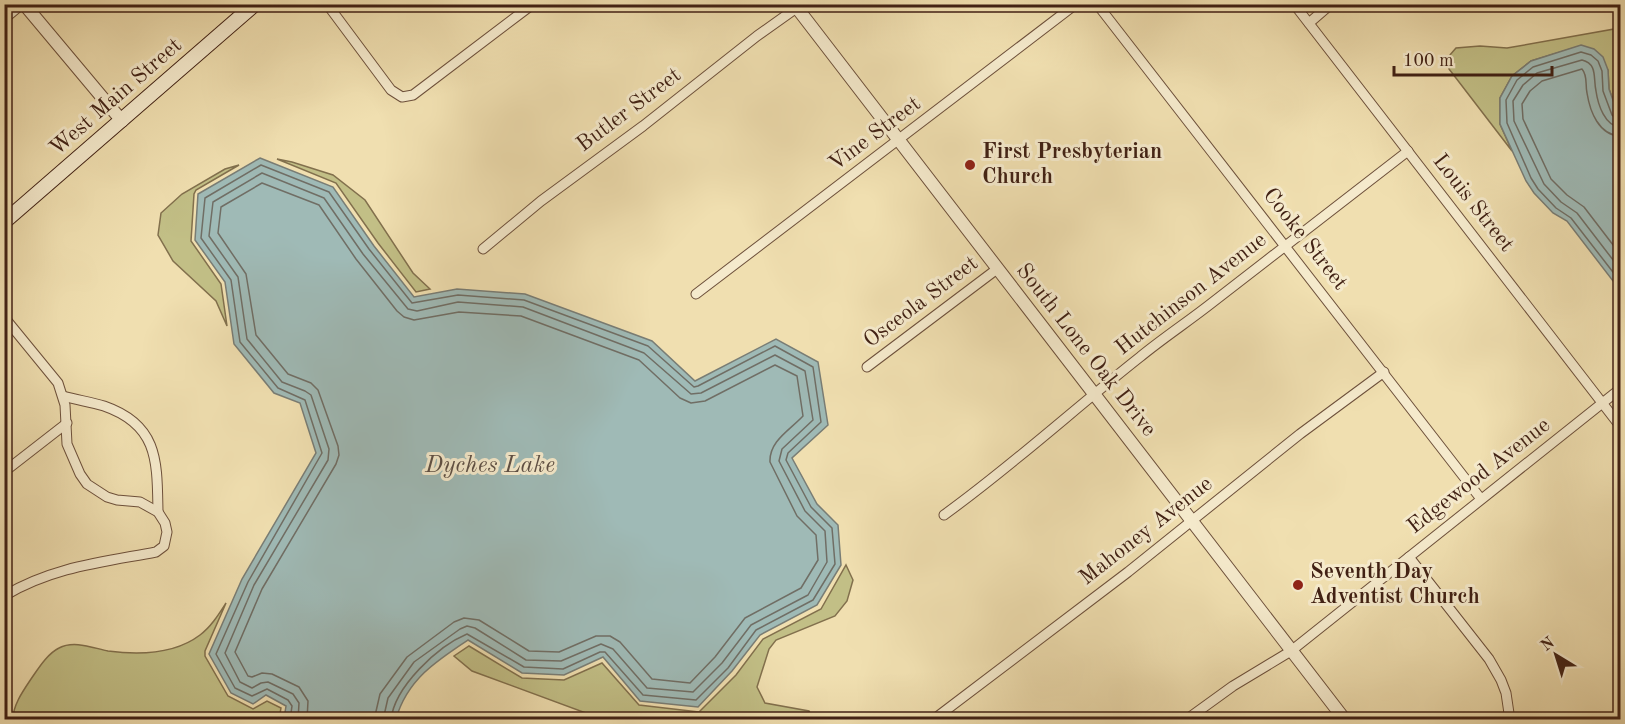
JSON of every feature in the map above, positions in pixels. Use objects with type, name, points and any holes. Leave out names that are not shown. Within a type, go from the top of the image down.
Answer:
[{"type":"main road","name":"West Main Street","points":[[4,222],[255,4]]},
{"type":"street","points":[[4,19],[23,4],[122,121]]},
{"type":"street","points":[[327,4],[391,90],[402,97],[413,95],[533,4]]},
{"type":"street","name":"Vine Street","points":[[696,294],[1077,4]]},
{"type":"street","name":"Cooke Street","points":[[1097,4],[1481,499]]},
{"type":"street","name":"Louis Street","points":[[1294,4],[1620,426]]},
{"type":"street","points":[[1309,23],[1331,4]]},
{"type":"street","name":"South Lone Oak Drive","points":[[798,6],[997,269],[1345,720]]},
{"type":"street","name":"Butler Street","points":[[483,249],[541,201],[798,6]]},
{"type":"street","name":"Hutchinson Avenue","points":[[944,515],[977,492],[1141,356],[1408,151]]},
{"type":"street","name":"Osceola Street","points":[[867,367],[997,269]]},
{"type":"street","points":[[4,317],[58,383],[63,396],[67,423],[67,444],[87,484],[117,500],[140,502],[158,512]]},
{"type":"street","name":"Mahoney Avenue","points":[[933,720],[1128,572],[1300,434],[1384,372]]},
{"type":"street","name":"Edgewood Avenue","points":[[1186,720],[1233,686],[1292,651],[1620,389]]},
{"type":"street","points":[[4,596],[24,584],[65,569],[160,550],[164,546],[167,532],[165,523],[158,512],[151,444],[140,426],[116,411],[63,396]]},
{"type":"street","points":[[4,472],[67,423]]},
{"type":"street","points":[[1409,557],[1489,659],[1506,693],[1510,720]]},
{"type":"shaded area","points":[[1620,28],[1620,119],[1609,89],[1608,70],[1580,46],[1531,61],[1512,76],[1500,98],[1500,124],[1512,151],[1449,69],[1449,56],[1456,48],[1480,46],[1507,48]]},
{"type":"shaded area","points":[[277,159],[333,175],[365,200],[413,273],[430,289],[416,292],[336,183]]},
{"type":"shaded area","points":[[239,165],[196,190],[194,194],[191,241],[221,284],[227,326],[216,301],[173,261],[158,235],[161,213],[182,194],[225,169]]},
{"type":"shaded area","points":[[846,565],[853,580],[847,601],[835,616],[776,640],[769,649],[757,687],[765,703],[809,711],[813,719],[602,719],[472,671],[454,656],[469,646],[522,678],[564,680],[602,663],[639,705],[699,712],[736,675],[763,639],[821,609]]},
{"type":"shaded area","points":[[226,603],[205,651],[205,656],[228,696],[253,709],[267,701],[281,708],[279,719],[13,719],[17,703],[25,688],[43,662],[59,648],[77,645],[132,653],[168,649],[200,635]]},
{"type":"water","points":[[1581,45],[1594,49],[1603,57],[1608,70],[1609,89],[1620,119],[1620,284],[1613,281],[1567,221],[1553,213],[1534,193],[1526,181],[1500,124],[1500,98],[1512,76],[1531,61]]},
{"type":"water","name":"Dyches Lake","points":[[260,158],[333,187],[374,246],[414,297],[457,289],[525,294],[652,341],[695,381],[776,339],[818,362],[828,425],[792,458],[817,504],[838,525],[841,565],[817,605],[760,635],[732,671],[698,707],[640,701],[603,657],[564,675],[522,673],[468,640],[434,664],[415,682],[407,693],[396,719],[284,719],[286,706],[266,695],[253,704],[231,693],[209,654],[242,579],[316,453],[300,403],[274,393],[234,344],[225,282],[195,240],[198,194]]},
{"type":"place","name":"First Presbyterian Church","points":[[970,165]]},
{"type":"place","name":"Seventh Day Adventist Church","points":[[1298,585]]}]
